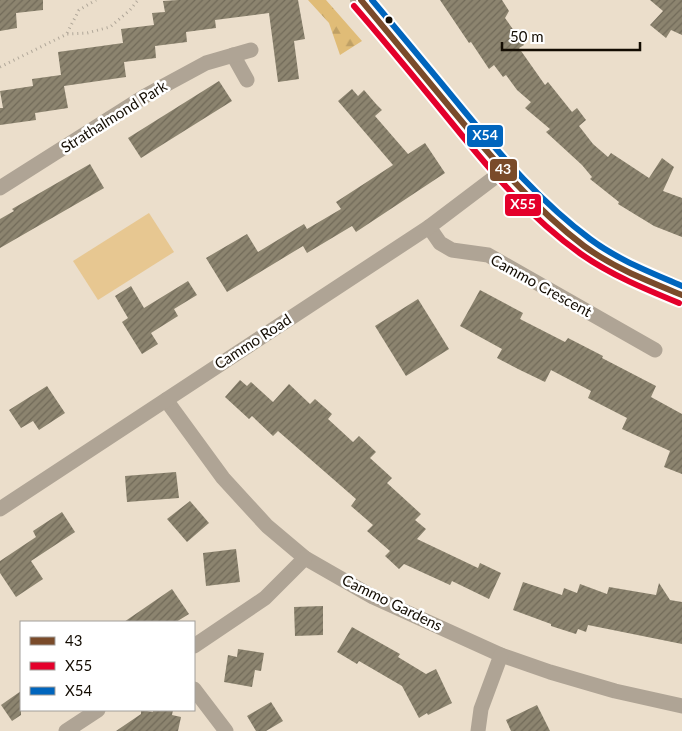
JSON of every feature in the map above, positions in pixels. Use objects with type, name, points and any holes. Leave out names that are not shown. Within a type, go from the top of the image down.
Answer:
[{"type":"main road","points":[[361,0],[503,171],[536,205],[585,246],[634,275],[682,295]]},
{"type":"street","name":"Strathalmond Park","points":[[0,188],[145,96],[206,63],[251,50]]},
{"type":"street","points":[[232,55],[247,80]]},
{"type":"street","name":"Cammo Road","points":[[0,509],[429,228],[503,171]]},
{"type":"street","name":"Cammo Crescent","points":[[429,228],[440,243],[452,250],[488,255],[655,350]]},
{"type":"street","name":"Cammo Gardens","points":[[166,400],[222,478],[268,526],[305,558],[373,597],[501,655],[615,691],[682,706]]},
{"type":"street","points":[[195,645],[265,598],[305,558]]},
{"type":"street","points":[[478,731],[481,709],[501,655]]},
{"type":"street","points":[[195,690],[226,731]]},
{"type":"street","points":[[66,731],[96,711]]},
{"type":"path","points":[[67,34],[79,10],[96,0]]},
{"type":"path","points":[[0,67],[67,34],[87,33],[110,27],[130,10],[138,0]]},
{"type":"green space","points":[[308,0],[326,0],[362,41],[340,55],[329,23]]},
{"type":"shaded area","points":[[149,213],[174,252],[98,300],[73,261]]},
{"type":"building","points":[[0,0],[43,0],[43,10],[16,13],[17,28],[0,31]]},
{"type":"building","points":[[298,0],[305,39],[294,41],[299,79],[278,82],[269,13],[215,20],[216,28],[186,32],[187,42],[155,46],[156,58],[124,62],[126,77],[64,86],[68,108],[35,113],[36,120],[0,125],[0,108],[3,108],[0,91],[33,86],[32,79],[61,75],[58,52],[123,43],[121,29],[154,25],[152,13],[165,12],[163,1]]},
{"type":"building","points":[[440,0],[502,0],[509,11],[505,18],[524,45],[519,48],[545,85],[548,82],[572,112],[577,108],[586,120],[579,126],[593,144],[608,157],[611,153],[649,178],[662,158],[674,167],[663,191],[682,198],[682,237],[654,226],[618,204],[619,202],[590,179],[592,177],[582,165],[546,132],[550,129],[525,108],[531,102],[517,90],[506,75],[503,77],[494,65],[489,69]]},
{"type":"building","points":[[650,0],[682,0],[682,35],[671,30],[666,38],[650,25],[663,11]]},
{"type":"building","points":[[219,81],[232,101],[141,158],[128,138]]},
{"type":"building","points":[[352,89],[358,96],[364,90],[382,110],[375,116],[408,154],[425,143],[445,173],[356,232],[352,226],[307,253],[303,246],[227,292],[206,258],[247,234],[258,252],[304,224],[307,229],[341,209],[336,202],[393,165],[338,101]]},
{"type":"building","points":[[90,164],[104,188],[0,248],[0,219],[14,211],[12,209]]},
{"type":"building","points":[[188,281],[197,295],[174,309],[178,316],[151,333],[158,344],[142,354],[122,322],[128,318],[115,296],[131,286],[144,308]]},
{"type":"building","points":[[480,290],[523,313],[520,319],[565,342],[568,338],[656,386],[651,397],[682,414],[682,474],[664,467],[670,451],[622,429],[627,418],[588,398],[591,391],[551,370],[545,382],[518,369],[497,358],[502,349],[460,326]]},
{"type":"building","points":[[418,299],[449,349],[406,376],[375,326]]},
{"type":"building","points":[[240,380],[247,386],[251,382],[273,402],[289,384],[310,404],[315,399],[332,414],[328,419],[353,442],[359,436],[376,452],[370,458],[392,478],[387,483],[421,514],[415,520],[426,529],[417,539],[478,568],[480,563],[501,573],[489,599],[452,581],[450,585],[404,564],[399,569],[385,556],[390,551],[367,531],[373,525],[351,506],[356,499],[278,431],[273,436],[252,416],[249,419],[225,397]]},
{"type":"building","points":[[47,386],[65,413],[39,430],[33,421],[21,428],[9,410]]},
{"type":"building","points":[[176,472],[179,498],[127,502],[125,476]]},
{"type":"building","points":[[190,501],[209,523],[187,542],[167,519]]},
{"type":"building","points":[[62,512],[75,532],[31,561],[43,579],[16,597],[0,573],[0,561],[36,537],[33,531]]},
{"type":"building","points":[[236,549],[240,582],[206,586],[203,553]]},
{"type":"building","points":[[523,582],[562,595],[564,588],[577,593],[580,584],[607,594],[609,587],[656,595],[659,583],[670,600],[682,602],[682,644],[588,625],[586,632],[578,629],[576,634],[551,626],[551,624],[513,610]]},
{"type":"building","points":[[172,589],[189,614],[178,621],[125,621]]},
{"type":"building","points":[[323,606],[323,635],[295,636],[294,607]]},
{"type":"building","points":[[352,627],[400,654],[398,657],[426,674],[436,669],[452,703],[419,718],[402,686],[359,661],[357,664],[337,652]]},
{"type":"building","points":[[238,649],[264,653],[261,671],[255,670],[252,687],[224,682],[228,655],[237,657]]},
{"type":"building","points":[[20,692],[21,715],[12,721],[1,705]]},
{"type":"building","points":[[271,702],[283,721],[266,731],[256,731],[247,716]]},
{"type":"building","points":[[537,705],[550,731],[511,731],[506,720]]},
{"type":"building","points":[[141,711],[173,711],[172,715],[181,717],[178,731],[116,731],[141,714]]},
{"type":"transit line","name":"43","points":[[361,0],[483,147],[514,182],[565,231],[607,261],[632,274],[682,295]]},
{"type":"transit line","name":"X54","points":[[372,0],[494,146],[539,195],[590,239],[634,265],[682,286]]},
{"type":"transit line","name":"X55","points":[[354,6],[496,175],[545,225],[562,240],[604,269],[679,303]]}]
